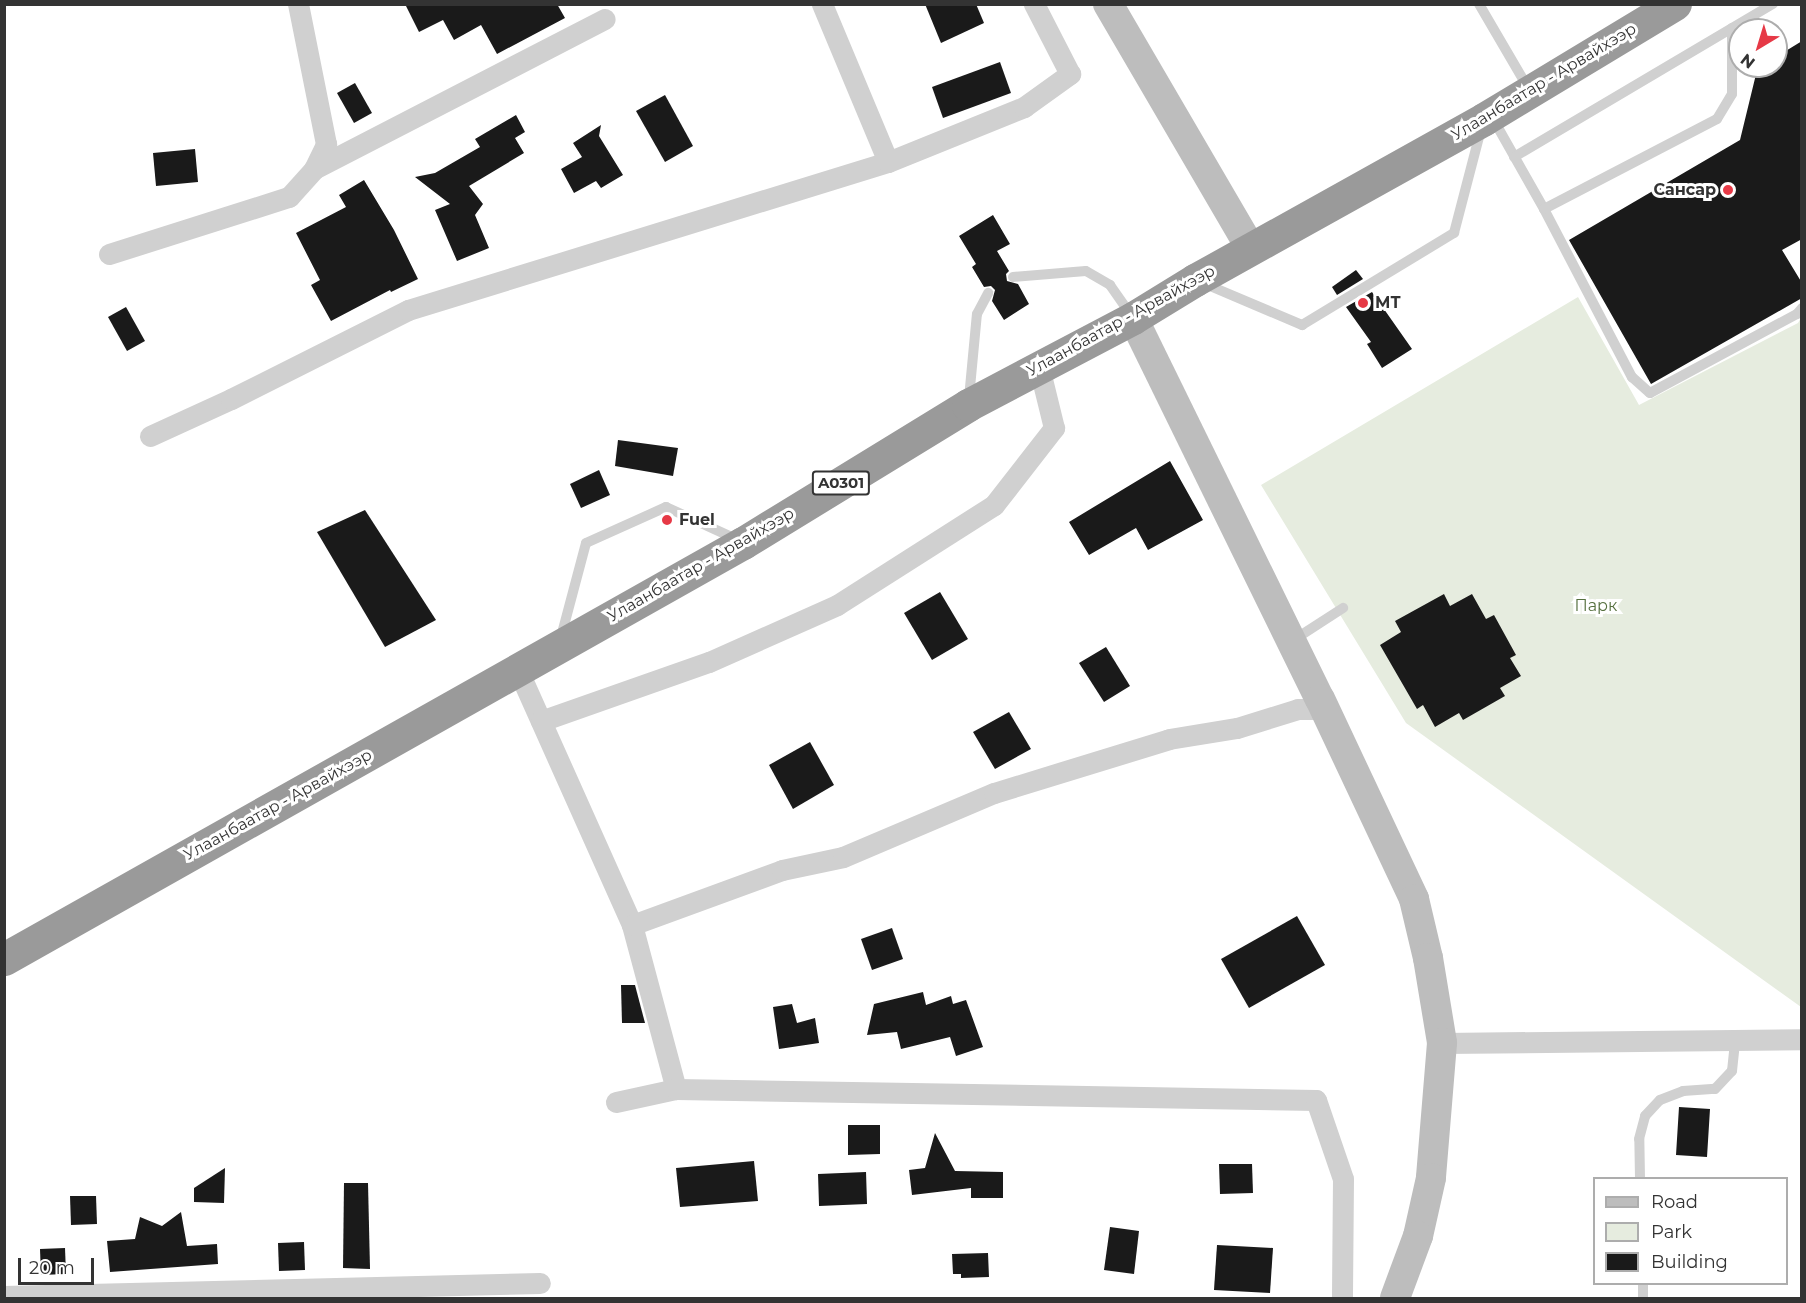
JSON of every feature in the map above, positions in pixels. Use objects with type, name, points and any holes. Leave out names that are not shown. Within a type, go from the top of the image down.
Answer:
[{"type":"highway","name":"Улаанбаатар - Арвайхээр","points":[[4,958],[743,543],[968,405],[1133,318],[1195,280],[1487,116],[1661,8]]},
{"type":"street","points":[[109,254],[290,197],[314,169],[326,144],[298,4]]},
{"type":"street","points":[[822,4],[888,162]]},
{"type":"street","points":[[150,436],[231,399],[408,310],[888,162],[1024,107],[1070,74],[1035,4]]},
{"type":"street","points":[[1108,4],[1251,249]]},
{"type":"street","points":[[314,169],[605,20]]},
{"type":"street","points":[[1133,318],[1325,709],[1414,899],[1428,958],[1442,1043],[1431,1178],[1418,1236],[1395,1299]]},
{"type":"street","points":[[541,721],[709,662],[837,605],[994,505],[1054,428],[1039,367]]},
{"type":"street","points":[[518,670],[632,925],[676,1089]]},
{"type":"street","points":[[632,925],[782,870],[843,857],[994,793],[1169,739],[1237,728],[1298,709],[1325,709]]},
{"type":"street","points":[[1442,1043],[1802,1040]]},
{"type":"street","points":[[616,1102],[676,1089],[1316,1100],[1342,1179],[1342,1299]]},
{"type":"street","points":[[4,1296],[540,1283]]},
{"type":"lane","points":[[1479,4],[1530,91]]},
{"type":"lane","points":[[1749,18],[1773,4]]},
{"type":"lane","points":[[1514,157],[1728,30]]},
{"type":"lane","points":[[1544,209],[1717,119],[1732,94],[1732,78]]},
{"type":"lane","points":[[1487,116],[1544,209],[1632,378],[1650,393],[1797,314],[1802,308]]},
{"type":"lane","points":[[1195,280],[1302,325],[1454,233],[1487,116]]},
{"type":"lane","points":[[1013,277],[1086,271],[1110,285],[1133,318]]},
{"type":"lane","points":[[968,405],[977,314],[988,293]]},
{"type":"lane","points":[[558,646],[586,543],[666,507],[743,543]]},
{"type":"lane","points":[[1292,641],[1343,608]]},
{"type":"lane","points":[[1640,1177],[1639,1139],[1645,1116],[1660,1100],[1683,1091],[1715,1089],[1732,1071],[1735,1040]]},
{"type":"green space","name":"Парк","points":[[1578,297],[1639,405],[1798,323],[1801,318],[1801,1007],[1406,723],[1261,485]]},
{"type":"building","points":[[405,4],[557,4],[565,18],[497,54],[481,25],[454,40],[443,20],[419,32]]},
{"type":"building","points":[[925,4],[976,4],[984,23],[941,43]]},
{"type":"building","name":"Сансар","points":[[1802,41],[1802,239],[1782,250],[1802,283],[1802,298],[1651,384],[1569,240],[1740,140],[1755,78],[1788,78],[1788,50]]},
{"type":"building","points":[[1000,62],[1011,93],[943,118],[932,87]]},
{"type":"building","points":[[355,83],[372,113],[354,123],[337,93]]},
{"type":"building","points":[[665,95],[693,146],[665,162],[636,111]]},
{"type":"building","points":[[516,115],[525,132],[515,138],[524,153],[469,186],[483,204],[475,215],[489,248],[457,261],[435,210],[450,204],[415,177],[435,173],[480,147],[475,139]]},
{"type":"building","points":[[601,125],[599,136],[623,175],[601,188],[596,181],[574,193],[561,169],[582,157],[573,143]]},
{"type":"building","points":[[195,149],[198,182],[156,186],[153,153]]},
{"type":"building","points":[[364,180],[394,230],[418,279],[391,292],[390,290],[331,321],[311,285],[320,280],[296,233],[346,207],[339,195]]},
{"type":"building","points":[[993,215],[1010,244],[997,251],[1009,271],[1006,274],[1007,281],[1018,284],[1029,304],[1004,320],[992,301],[995,290],[991,286],[984,287],[972,267],[976,264],[959,236]]},
{"type":"building","points":[[1356,270],[1363,279],[1337,295],[1332,287]]},
{"type":"building","points":[[1372,292],[1412,349],[1382,368],[1367,344],[1371,342],[1346,307]]},
{"type":"building","points":[[126,307],[145,341],[127,351],[108,317]]},
{"type":"building","points":[[618,440],[678,448],[673,476],[615,466]]},
{"type":"building","points":[[1170,461],[1203,520],[1148,550],[1136,528],[1089,555],[1069,522]]},
{"type":"building","points":[[599,470],[610,495],[581,508],[570,484]]},
{"type":"building","points":[[365,510],[436,620],[385,647],[317,532]]},
{"type":"building","points":[[940,592],[968,639],[932,660],[904,613]]},
{"type":"building","points":[[1444,594],[1450,606],[1472,594],[1486,619],[1494,615],[1516,655],[1510,658],[1521,676],[1500,688],[1505,696],[1463,720],[1459,713],[1435,727],[1423,705],[1417,709],[1380,645],[1401,632],[1395,621]]},
{"type":"building","points":[[1106,647],[1130,686],[1104,702],[1079,663]]},
{"type":"building","points":[[1009,712],[1031,749],[995,769],[973,732]]},
{"type":"building","points":[[810,742],[834,785],[793,809],[769,765]]},
{"type":"building","points":[[1297,916],[1325,965],[1249,1008],[1221,959]]},
{"type":"building","points":[[892,928],[903,959],[872,970],[861,939]]},
{"type":"building","points":[[621,985],[635,985],[645,1023],[622,1023]]},
{"type":"building","points":[[923,992],[926,1005],[951,996],[953,1004],[966,1000],[983,1047],[956,1056],[950,1037],[901,1049],[897,1032],[867,1035],[874,1004]]},
{"type":"building","points":[[792,1004],[797,1023],[815,1018],[819,1043],[779,1049],[773,1007]]},
{"type":"building","points":[[1679,1107],[1710,1109],[1707,1157],[1676,1155]]},
{"type":"building","points":[[848,1125],[880,1125],[880,1154],[848,1155]]},
{"type":"building","points":[[935,1133],[955,1171],[1003,1172],[1003,1198],[971,1198],[971,1188],[912,1195],[909,1170],[925,1168]]},
{"type":"building","points":[[754,1161],[758,1201],[680,1207],[676,1168]]},
{"type":"building","points":[[1219,1164],[1252,1164],[1253,1193],[1220,1194]]},
{"type":"building","points":[[225,1168],[224,1203],[194,1202],[194,1188]]},
{"type":"building","points":[[866,1172],[867,1204],[819,1206],[818,1174]]},
{"type":"building","points":[[344,1183],[368,1183],[370,1269],[343,1268]]},
{"type":"building","points":[[70,1196],[96,1196],[97,1224],[71,1225]]},
{"type":"building","points":[[181,1212],[187,1246],[217,1244],[218,1264],[110,1272],[107,1241],[135,1239],[140,1217],[162,1226]]},
{"type":"building","points":[[1110,1227],[1139,1231],[1134,1274],[1104,1270]]},
{"type":"building","points":[[304,1242],[305,1270],[279,1271],[278,1243]]},
{"type":"building","points":[[1217,1245],[1273,1248],[1270,1293],[1214,1290]]},
{"type":"building","points":[[65,1248],[66,1274],[41,1275],[40,1249]]},
{"type":"building","points":[[988,1253],[989,1277],[961,1278],[961,1274],[953,1274],[952,1254]]},
{"type":"place","name":"Сансар","points":[[1728,190]]},
{"type":"place","name":"МТ","points":[[1363,303]]},
{"type":"place","name":"Fuel","points":[[667,520]]}]
